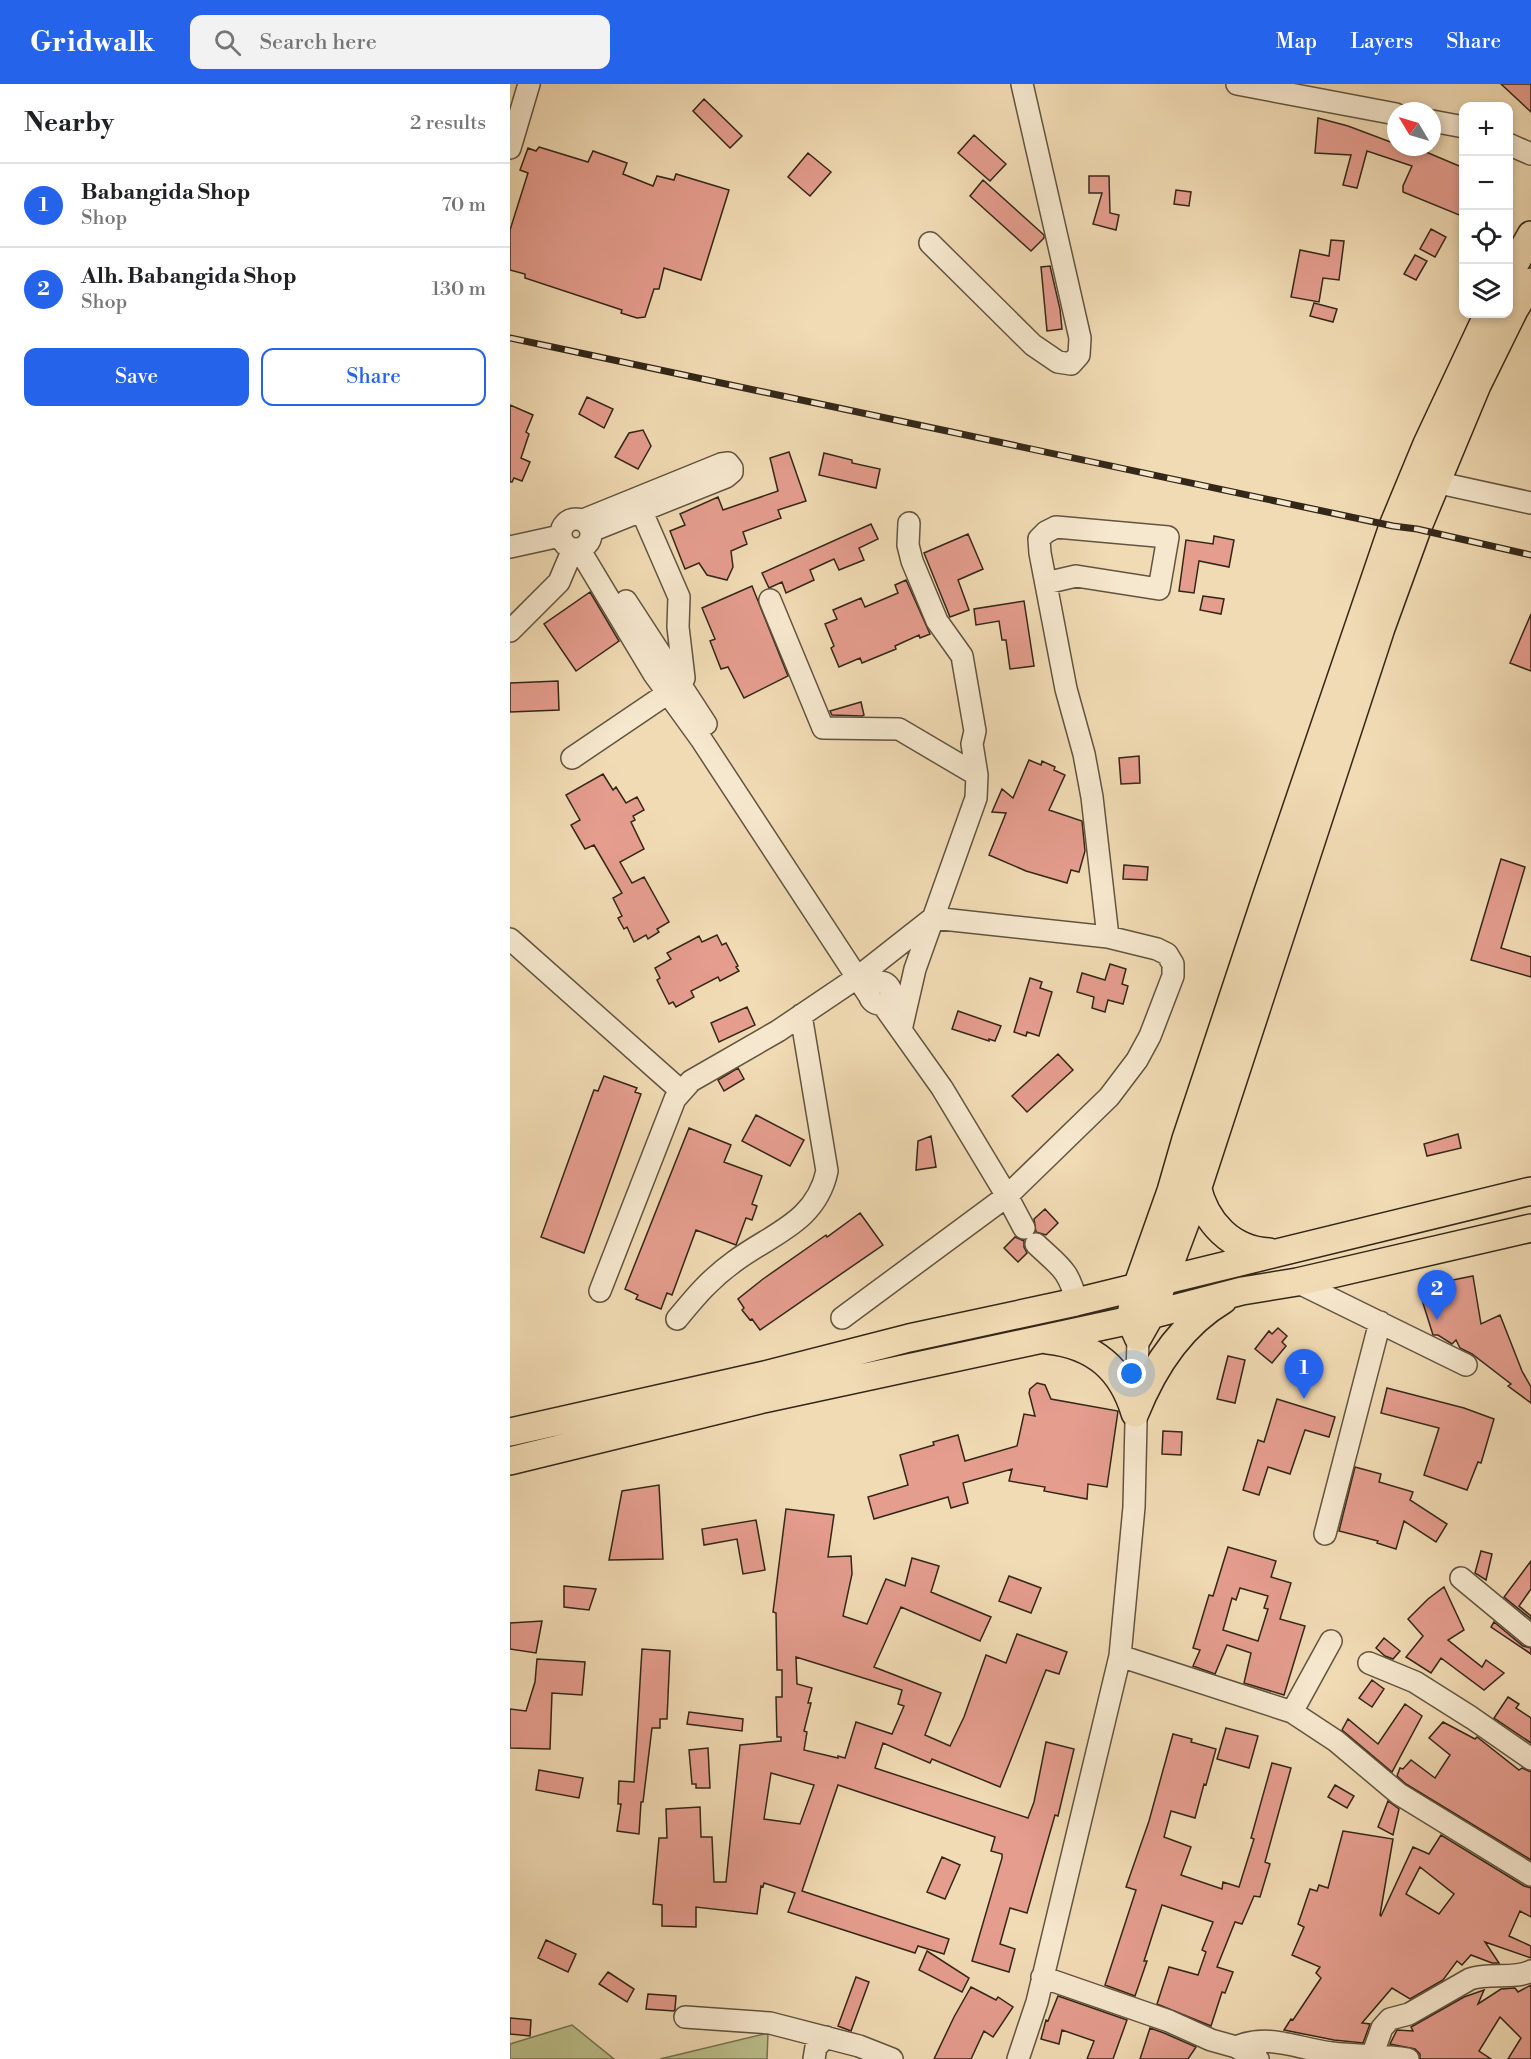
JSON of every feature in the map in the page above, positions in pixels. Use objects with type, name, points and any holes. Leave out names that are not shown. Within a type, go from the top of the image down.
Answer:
[{"type":"main road","points":[[1513,269],[1531,235]]},
{"type":"main road","points":[[1140,1323],[1163,1280],[1193,1202],[1377,639],[1435,482],[1477,385],[1514,310],[1531,282]]},
{"type":"main road","points":[[1140,1323],[1137,1287],[1393,526],[1427,444],[1486,318]]},
{"type":"main road","points":[[1197,1186],[1203,1209],[1226,1236],[1249,1249],[1275,1253]]},
{"type":"main road","points":[[510,1432],[765,1376],[909,1338],[1076,1302],[1531,1191]]},
{"type":"main road","points":[[510,1461],[763,1399],[1034,1341],[1140,1323],[1242,1291],[1297,1282],[1531,1228]]},
{"type":"main road","points":[[1135,1413],[1153,1374],[1176,1342],[1202,1315],[1242,1291]]},
{"type":"main road","points":[[1034,1341],[1063,1342],[1083,1349],[1100,1359],[1119,1377],[1129,1394],[1135,1413]]},
{"type":"street","points":[[510,148],[529,84]]},
{"type":"street","points":[[930,243],[1033,345],[1058,362],[1071,364],[1079,355],[1080,338],[1022,84]]},
{"type":"street","points":[[1237,84],[1387,112]]},
{"type":"street","points":[[1441,123],[1459,126]]},
{"type":"street","points":[[1513,135],[1531,137]]},
{"type":"street","points":[[1513,146],[1531,154]]},
{"type":"street","points":[[510,547],[579,538],[726,477],[732,472],[730,465],[721,464],[579,538],[559,582],[510,631]]},
{"type":"street","points":[[1435,482],[1531,503]]},
{"type":"street","points":[[572,758],[674,688],[684,678],[678,627],[679,597],[642,512]]},
{"type":"street","points":[[901,1030],[915,969],[972,809],[977,775],[972,744],[975,731],[963,656],[937,621],[916,571],[908,545],[909,523]]},
{"type":"street","points":[[1046,583],[1076,576],[1159,589],[1168,537],[1056,527],[1039,538],[1046,583],[1066,690],[1084,754],[1092,797],[1108,937]]},
{"type":"street","points":[[579,538],[674,688],[701,739],[942,1088],[1030,1236],[1066,1273],[1072,1283],[1076,1302]]},
{"type":"street","points":[[770,600],[824,728],[899,729],[977,775]]},
{"type":"street","points":[[842,1318],[1007,1196],[1109,1097],[1137,1060],[1158,1016],[1173,976],[1173,964],[1167,954],[1158,949],[1108,937],[933,918]]},
{"type":"street","points":[[600,1291],[675,1099],[681,1091],[691,1081],[801,1016],[872,985],[933,918]]},
{"type":"street","points":[[510,939],[681,1091]]},
{"type":"street","points":[[677,1319],[704,1285],[736,1260],[791,1225],[814,1204],[824,1185],[827,1171],[801,1016]]},
{"type":"street","points":[[1297,1282],[1466,1365]]},
{"type":"street","points":[[1325,1534],[1380,1322]]},
{"type":"street","points":[[1018,2059],[1036,2002],[1120,1656],[1134,1507],[1135,1413],[1140,1323]]},
{"type":"street","points":[[1461,1578],[1531,1636]]},
{"type":"street","points":[[1298,1716],[1331,1641]]},
{"type":"street","points":[[1120,1656],[1298,1716],[1336,1741],[1399,1794],[1531,1875]]},
{"type":"street","points":[[1369,1663],[1415,1682],[1531,1759]]},
{"type":"street","points":[[1371,2056],[1382,2028],[1390,2019],[1409,2014],[1481,1975],[1524,1975],[1531,1971]]},
{"type":"street","points":[[1042,1977],[1169,2021],[1211,2040],[1236,2047],[1258,2059]]},
{"type":"street","points":[[685,2017],[770,2023],[859,2046],[892,2059]]},
{"type":"street","points":[[814,2059],[816,2047],[826,2037]]},
{"type":"street","points":[[1236,2047],[1250,2041],[1266,2040],[1333,2053],[1408,2059]]},
{"type":"green space","points":[[572,2025],[614,2059],[510,2059],[510,2044]]},
{"type":"green space","points":[[768,2033],[767,2059],[660,2059]]},
{"type":"building","points":[[1501,84],[1531,84],[1531,112]]},
{"type":"building","points":[[704,99],[742,136],[730,148],[693,111]]},
{"type":"building","points":[[1318,118],[1387,141],[1387,156],[1436,156],[1459,166],[1459,215],[1403,192],[1403,186],[1412,166],[1367,151],[1357,188],[1343,185],[1351,155],[1315,153]]},
{"type":"building","points":[[974,135],[1006,164],[990,181],[958,153]]},
{"type":"building","points":[[539,147],[588,162],[593,151],[627,163],[623,174],[653,186],[657,176],[674,180],[676,174],[729,190],[701,280],[664,268],[659,289],[654,289],[645,317],[637,318],[621,313],[622,310],[525,278],[525,274],[510,270],[510,230],[528,173],[520,170],[528,148],[536,151]]},
{"type":"building","points":[[808,153],[831,172],[810,196],[788,177]]},
{"type":"building","points":[[1089,176],[1109,176],[1110,213],[1119,215],[1116,230],[1093,224],[1102,193],[1089,193]]},
{"type":"building","points":[[983,180],[1044,235],[1044,238],[1031,251],[970,196]]},
{"type":"building","points":[[1176,190],[1191,192],[1189,206],[1174,204]]},
{"type":"building","points":[[1431,229],[1446,237],[1435,257],[1420,249]]},
{"type":"building","points":[[1331,240],[1344,241],[1339,280],[1323,278],[1319,302],[1291,297],[1300,250],[1329,256]]},
{"type":"building","points":[[1415,255],[1427,261],[1416,280],[1404,274]]},
{"type":"building","points":[[1050,266],[1062,329],[1047,331],[1041,267]]},
{"type":"building","points":[[1314,303],[1337,309],[1333,322],[1310,316]]},
{"type":"building","points":[[587,397],[613,409],[604,428],[579,414]]},
{"type":"building","points":[[510,405],[533,415],[526,432],[529,434],[521,458],[530,462],[522,481],[514,478],[512,482],[510,482]]},
{"type":"building","points":[[643,430],[651,446],[638,469],[615,457],[629,433]]},
{"type":"building","points":[[789,452],[806,501],[778,510],[781,518],[743,532],[747,544],[731,551],[733,567],[727,580],[707,575],[699,563],[685,569],[670,531],[685,525],[680,514],[718,497],[723,510],[778,491],[770,458]]},
{"type":"building","points":[[824,453],[852,460],[852,463],[880,469],[876,488],[819,475]]},
{"type":"building","points":[[871,524],[878,539],[859,548],[864,560],[839,570],[834,559],[810,570],[814,580],[786,593],[782,582],[769,588],[762,573]]},
{"type":"building","points":[[968,534],[983,569],[958,580],[969,610],[950,617],[924,553]]},
{"type":"building","points":[[1214,536],[1234,540],[1229,567],[1199,561],[1194,593],[1179,591],[1186,540],[1213,544]]},
{"type":"building","points":[[906,580],[930,634],[920,638],[919,635],[895,646],[896,649],[862,663],[860,658],[839,667],[825,624],[837,619],[833,610],[861,598],[865,607],[898,593],[895,585]]},
{"type":"building","points":[[752,586],[788,676],[744,698],[728,667],[721,669],[710,641],[715,639],[702,608]]},
{"type":"building","points":[[590,592],[619,641],[576,671],[544,624]]},
{"type":"building","points":[[1203,596],[1224,599],[1221,614],[1200,610]]},
{"type":"building","points":[[1024,601],[1034,666],[1010,669],[1006,640],[1002,640],[999,621],[976,625],[974,609]]},
{"type":"building","points":[[1531,614],[1531,671],[1510,663]]},
{"type":"building","points":[[558,681],[559,710],[510,712],[510,683]]},
{"type":"building","points":[[861,702],[864,715],[862,716],[832,715],[830,711]]},
{"type":"building","points":[[1139,756],[1140,783],[1121,784],[1119,758]]},
{"type":"building","points":[[1029,760],[1041,765],[1042,761],[1065,775],[1049,810],[1082,821],[1085,851],[1079,872],[1071,870],[1067,883],[1026,871],[989,855],[1006,813],[992,812],[1002,789],[1013,798]]},
{"type":"building","points":[[603,774],[613,790],[616,787],[626,803],[637,797],[644,810],[633,816],[635,820],[631,822],[644,849],[620,862],[632,883],[644,877],[669,922],[657,929],[659,932],[648,939],[646,935],[634,942],[627,927],[624,929],[618,918],[622,916],[613,898],[622,893],[594,845],[585,849],[571,825],[580,820],[566,795]]},
{"type":"building","points":[[1501,859],[1525,867],[1501,948],[1531,957],[1531,977],[1471,960]]},
{"type":"building","points":[[1124,865],[1148,867],[1147,880],[1123,879]]},
{"type":"building","points":[[717,935],[722,945],[726,943],[739,971],[720,981],[718,977],[691,991],[694,997],[676,1007],[673,1002],[669,1004],[657,980],[660,978],[655,968],[671,959],[667,953],[699,936],[702,942]]},
{"type":"building","points":[[1110,964],[1126,969],[1122,984],[1128,986],[1123,1004],[1108,1000],[1105,1012],[1092,1008],[1094,997],[1077,992],[1082,973],[1105,980]]},
{"type":"building","points":[[1030,978],[1042,982],[1040,988],[1052,992],[1039,1036],[1027,1032],[1026,1036],[1014,1032]]},
{"type":"building","points":[[747,1007],[755,1025],[719,1042],[711,1023]]},
{"type":"building","points":[[958,1011],[1001,1026],[995,1041],[952,1029]]},
{"type":"building","points":[[1058,1054],[1073,1070],[1027,1112],[1012,1096]]},
{"type":"building","points":[[738,1068],[744,1079],[724,1091],[718,1080]]},
{"type":"building","points":[[604,1076],[637,1088],[635,1092],[641,1094],[584,1253],[541,1237],[594,1090],[598,1091]]},
{"type":"building","points":[[756,1115],[804,1140],[790,1166],[742,1141]]},
{"type":"building","points":[[689,1128],[731,1145],[724,1162],[762,1176],[752,1204],[757,1206],[752,1220],[746,1218],[736,1245],[696,1230],[672,1295],[667,1293],[661,1309],[636,1299],[638,1295],[625,1289]]},
{"type":"building","points":[[1458,1134],[1461,1148],[1427,1156],[1424,1144]]},
{"type":"building","points":[[931,1136],[936,1167],[916,1170],[918,1141]]},
{"type":"building","points":[[1045,1209],[1058,1223],[1046,1235],[1036,1232],[1034,1219]]},
{"type":"building","points":[[860,1213],[883,1245],[760,1330],[742,1310],[744,1308],[738,1299],[763,1279]]},
{"type":"building","points":[[1015,1237],[1024,1241],[1027,1253],[1018,1262],[1004,1248]]},
{"type":"building","points":[[1473,1276],[1481,1324],[1500,1315],[1522,1371],[1531,1387],[1531,1403],[1508,1386],[1511,1384],[1472,1354],[1460,1348],[1456,1340],[1452,1344],[1438,1335],[1433,1335],[1422,1300],[1431,1297],[1428,1288],[1443,1282]]},
{"type":"building","points":[[1278,1328],[1287,1336],[1282,1342],[1286,1346],[1272,1363],[1255,1349],[1269,1331],[1272,1334]]},
{"type":"building","points":[[1228,1356],[1245,1360],[1235,1403],[1217,1399]]},
{"type":"building","points":[[1037,1383],[1045,1385],[1051,1399],[1118,1411],[1107,1487],[1088,1484],[1087,1499],[1044,1491],[1045,1487],[1009,1481],[1012,1469],[963,1483],[968,1503],[951,1508],[948,1497],[874,1519],[868,1497],[908,1485],[900,1455],[958,1435],[965,1461],[1017,1446],[1024,1414],[1035,1416],[1029,1393]]},
{"type":"building","points":[[1387,1388],[1464,1408],[1494,1419],[1481,1463],[1478,1462],[1467,1490],[1424,1475],[1439,1428],[1381,1413]]},
{"type":"building","points":[[1277,1399],[1335,1417],[1329,1437],[1305,1430],[1290,1474],[1268,1467],[1259,1495],[1243,1490],[1258,1440],[1264,1442]]},
{"type":"building","points":[[1163,1431],[1182,1432],[1181,1455],[1162,1454]]},
{"type":"building","points":[[1355,1467],[1381,1474],[1379,1482],[1413,1492],[1410,1500],[1447,1524],[1436,1542],[1404,1521],[1396,1549],[1377,1543],[1378,1541],[1339,1531]]},
{"type":"building","points":[[659,1485],[663,1559],[609,1560],[622,1491]]},
{"type":"building","points":[[786,1509],[834,1515],[828,1557],[851,1556],[852,1574],[843,1616],[867,1624],[886,1579],[905,1586],[912,1558],[939,1566],[931,1592],[991,1617],[980,1641],[901,1607],[874,1667],[941,1693],[925,1735],[950,1746],[964,1717],[986,1655],[1006,1663],[1017,1634],[1067,1652],[1059,1674],[1046,1670],[1000,1787],[932,1759],[930,1763],[883,1743],[875,1768],[1028,1818],[1034,1802],[1046,1742],[1074,1749],[1058,1816],[1055,1815],[1027,1913],[1010,1908],[1000,1944],[1015,1949],[1009,1972],[972,1961],[1002,1858],[1002,1854],[991,1851],[995,1837],[838,1785],[802,1891],[949,1939],[944,1954],[918,1946],[915,1953],[788,1912],[795,1893],[764,1883],[763,1887],[761,1886],[757,1914],[696,1907],[696,1927],[662,1926],[662,1905],[653,1904],[659,1838],[667,1838],[666,1809],[700,1807],[701,1837],[712,1837],[714,1882],[726,1882],[740,1745],[781,1741],[781,1737],[777,1737],[776,1697],[782,1697],[782,1670],[777,1670],[776,1613],[773,1612]],"holes":[[[796,1657],[902,1690],[898,1704],[904,1706],[892,1734],[856,1722],[845,1758],[804,1750],[807,1732],[804,1731],[812,1688],[797,1684]],[[771,1773],[814,1785],[800,1824],[764,1819]]]},
{"type":"building","points":[[756,1520],[765,1570],[743,1574],[737,1539],[704,1545],[702,1529]]},
{"type":"building","points":[[1228,1547],[1276,1561],[1271,1577],[1291,1583],[1280,1619],[1305,1626],[1284,1695],[1244,1683],[1251,1653],[1227,1645],[1215,1674],[1193,1666],[1200,1650],[1193,1648],[1209,1595],[1213,1596]],"holes":[[[1240,1588],[1268,1596],[1264,1608],[1268,1609],[1258,1641],[1223,1630],[1232,1598],[1236,1600]]]},
{"type":"building","points":[[1481,1551],[1492,1554],[1486,1580],[1475,1573]]},
{"type":"building","points":[[1531,1561],[1531,1589],[1519,1606],[1531,1616],[1531,1619],[1504,1597]]},
{"type":"building","points":[[1009,1576],[1041,1588],[1031,1613],[999,1601]]},
{"type":"building","points":[[564,1586],[596,1589],[589,1610],[564,1607]]},
{"type":"building","points":[[1444,1587],[1464,1630],[1448,1640],[1482,1667],[1486,1660],[1504,1673],[1484,1690],[1441,1658],[1431,1673],[1406,1657],[1423,1636],[1408,1619]]},
{"type":"building","points":[[542,1621],[536,1653],[510,1649],[510,1623]]},
{"type":"building","points":[[1494,1622],[1523,1646],[1531,1648],[1531,1654],[1491,1627]]},
{"type":"building","points":[[1384,1638],[1400,1651],[1393,1659],[1385,1656],[1376,1648]]},
{"type":"building","points":[[642,1649],[670,1651],[667,1719],[660,1719],[660,1728],[652,1728],[643,1802],[641,1802],[639,1834],[617,1831],[621,1804],[618,1804],[619,1781],[634,1782]]},
{"type":"building","points":[[537,1659],[585,1662],[582,1695],[552,1693],[550,1749],[510,1748],[510,1709],[526,1711],[535,1682]]},
{"type":"building","points":[[1372,1680],[1384,1689],[1372,1707],[1359,1698]]},
{"type":"building","points":[[1508,1697],[1519,1704],[1516,1708],[1531,1718],[1531,1743],[1494,1718]]},
{"type":"building","points":[[1405,1704],[1422,1716],[1392,1772],[1342,1730],[1348,1719],[1378,1744]]},
{"type":"building","points":[[689,1712],[743,1719],[742,1731],[687,1724]]},
{"type":"building","points":[[1443,1722],[1475,1739],[1477,1737],[1519,1770],[1522,1768],[1531,1772],[1531,1860],[1406,1784],[1397,1776],[1400,1768],[1403,1769],[1411,1760],[1435,1778],[1450,1755],[1429,1738]]},
{"type":"building","points":[[1226,1728],[1258,1736],[1249,1768],[1217,1759]]},
{"type":"building","points":[[1173,1734],[1216,1749],[1195,1818],[1171,1811],[1164,1837],[1191,1847],[1181,1875],[1222,1889],[1223,1882],[1239,1887],[1254,1839],[1251,1838],[1272,1763],[1291,1768],[1265,1862],[1270,1864],[1260,1897],[1254,1896],[1242,1924],[1235,1922],[1217,1967],[1233,1972],[1225,1993],[1222,1992],[1211,2026],[1157,2004],[1169,1967],[1198,1975],[1206,1952],[1202,1950],[1213,1922],[1162,1905],[1135,1996],[1105,1985],[1136,1890],[1126,1887],[1149,1821]]},
{"type":"building","points":[[708,1748],[710,1788],[696,1788],[696,1784],[692,1784],[689,1750]]},
{"type":"building","points":[[539,1770],[583,1778],[579,1798],[536,1790]]},
{"type":"building","points":[[1335,1785],[1354,1796],[1347,1808],[1328,1797]]},
{"type":"building","points":[[1388,1801],[1399,1809],[1393,1835],[1378,1827]]},
{"type":"building","points":[[1343,1831],[1393,1839],[1381,1916],[1413,1847],[1429,1854],[1441,1835],[1524,1886],[1531,1888],[1531,1917],[1520,1911],[1509,1936],[1531,1946],[1531,1958],[1485,1942],[1499,1963],[1492,1963],[1471,1955],[1462,1965],[1457,1961],[1443,1980],[1410,1999],[1392,1988],[1362,2023],[1370,2024],[1363,2043],[1284,2030],[1321,1978],[1316,1973],[1320,1967],[1292,1955],[1304,1927],[1298,1924],[1310,1889],[1317,1891],[1319,1885],[1328,1888]],"holes":[[[1420,1867],[1454,1894],[1439,1914],[1406,1894]]]},
{"type":"building","points":[[942,1857],[960,1865],[945,1899],[927,1892]]},
{"type":"building","points":[[546,1940],[576,1954],[568,1972],[538,1958]]},
{"type":"building","points":[[927,1951],[969,1978],[962,1992],[919,1970]]},
{"type":"building","points":[[608,1972],[634,1989],[627,2002],[599,1984]]},
{"type":"building","points":[[856,1977],[869,1982],[851,2031],[838,2026]]},
{"type":"building","points":[[1531,1985],[1531,2059],[1508,2059],[1521,2038],[1500,2017],[1479,2051],[1491,2059],[1420,2059],[1420,2054],[1415,2049],[1390,2044],[1397,2030],[1413,2031],[1411,2027],[1464,1997],[1484,1990],[1478,2004],[1501,1989],[1515,1988],[1518,1992]]},
{"type":"building","points":[[971,1987],[996,2000],[998,1997],[1013,2007],[993,2037],[984,2031],[971,2059],[934,2059],[954,2017]]},
{"type":"building","points":[[648,1994],[676,1996],[674,2011],[646,2009]]},
{"type":"building","points":[[1058,1996],[1127,2020],[1113,2059],[1087,2059],[1094,2041],[1062,2030],[1059,2044],[1041,2039],[1046,2020],[1048,2021]]},
{"type":"building","points":[[510,2018],[531,2020],[530,2036],[510,2034]]},
{"type":"building","points":[[1150,2028],[1196,2047],[1188,2059],[1140,2059]]},
{"type":"railway","points":[[510,338],[1531,555]]},
{"type":"place","name":"Alh. Babangida Shop","points":[[1437,1320]]},
{"type":"place","name":"Babangida Shop","points":[[1304,1399]]}]
